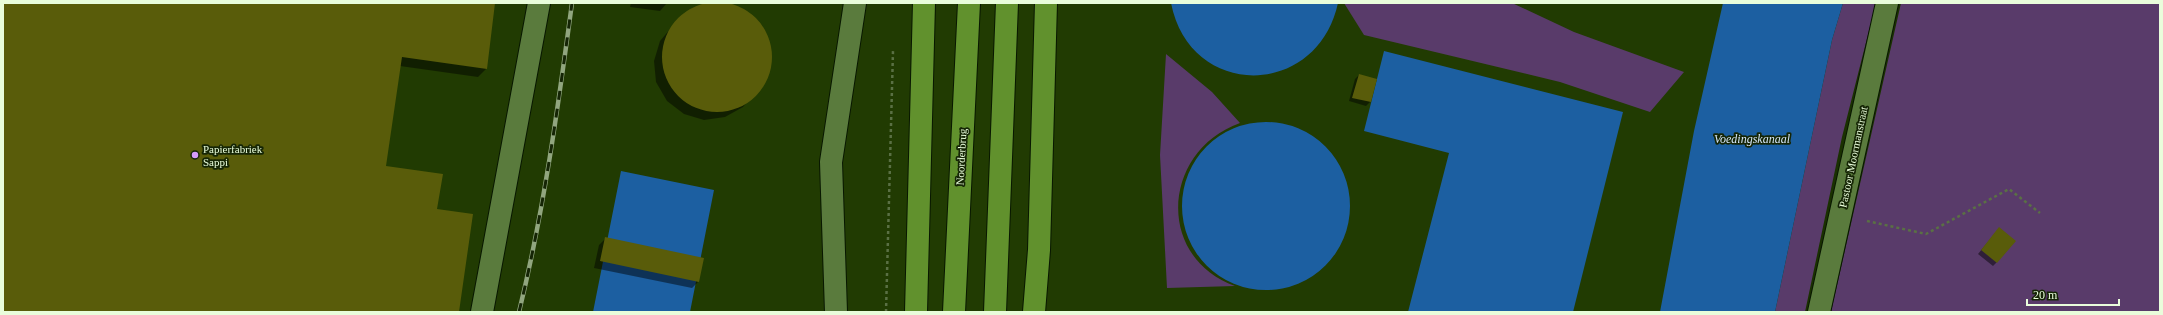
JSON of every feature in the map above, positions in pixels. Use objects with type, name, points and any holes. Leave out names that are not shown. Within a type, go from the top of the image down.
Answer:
[{"type":"main road","points":[[916,312],[924,3]]},
{"type":"main road","name":"Noorderbrug","points":[[954,312],[969,3]]},
{"type":"main road","points":[[995,312],[1007,3]]},
{"type":"main road","points":[[1034,312],[1039,250],[1046,3]]},
{"type":"street","points":[[482,312],[539,3]]},
{"type":"street","points":[[836,312],[831,162],[855,3]]},
{"type":"street","name":"Pastoor Moormanstraat","points":[[1819,312],[1887,3]]},
{"type":"path","points":[[886,312],[894,44]]},
{"type":"path","points":[[1841,215],[1926,234],[2009,189],[2040,213]]},
{"type":"shaded area","points":[[3,3],[1747,3],[1673,312],[3,312]]},
{"type":"shaded area","points":[[1344,3],[1512,3],[1574,32],[1684,72],[1650,112],[1560,82],[1364,35]]},
{"type":"shaded area","points":[[1843,3],[1876,3],[1842,137],[1805,312],[1775,312],[1832,40]]},
{"type":"shaded area","points":[[1901,3],[2160,3],[2160,312],[1831,312]]},
{"type":"shaded area","points":[[1166,54],[1212,92],[1240,123],[1214,137],[1195,156],[1183,179],[1178,204],[1181,229],[1191,252],[1209,272],[1235,286],[1167,288],[1160,155]]},
{"type":"water","points":[[1171,3],[1338,3],[1326,35],[1306,57],[1281,71],[1254,75],[1227,71],[1202,57],[1183,35]]},
{"type":"water","name":"Voedingskanaal","points":[[1723,3],[1843,3],[1832,40],[1775,312],[1660,312],[1694,131]]},
{"type":"water","points":[[1384,51],[1623,112],[1573,312],[1408,312],[1449,153],[1364,131]]},
{"type":"water","points":[[1258,122],[1274,122],[1290,125],[1306,132],[1319,141],[1331,153],[1340,166],[1347,182],[1350,206],[1349,222],[1344,238],[1336,253],[1319,271],[1306,280],[1290,287],[1274,290],[1258,290],[1242,287],[1219,276],[1196,253],[1185,230],[1182,214],[1182,198],[1185,182],[1196,159],[1219,136],[1242,125]]},
{"type":"water","points":[[621,171],[714,190],[690,312],[593,312]]},
{"type":"building","points":[[717,2],[738,6],[748,11],[756,18],[763,26],[768,36],[772,57],[768,78],[763,88],[756,96],[748,103],[738,108],[717,112],[696,108],[686,103],[678,96],[671,88],[666,78],[662,57],[666,36],[671,26],[678,18],[686,11],[696,6]]},
{"type":"building","name":"Papierfabriek Sappi","points":[[3,3],[495,3],[487,69],[402,57],[386,166],[443,174],[437,209],[473,214],[459,312],[3,312]]},
{"type":"building","points":[[1359,74],[1377,79],[1371,102],[1352,98]]},
{"type":"building","points":[[1999,227],[2016,241],[1997,263],[1981,250]]},
{"type":"building","points":[[605,237],[704,258],[699,282],[600,261]]},
{"type":"railway","points":[[519,312],[543,197],[556,120],[572,3]]},
{"type":"place","name":"Papierfabriek Sappi","points":[[195,155]]}]
